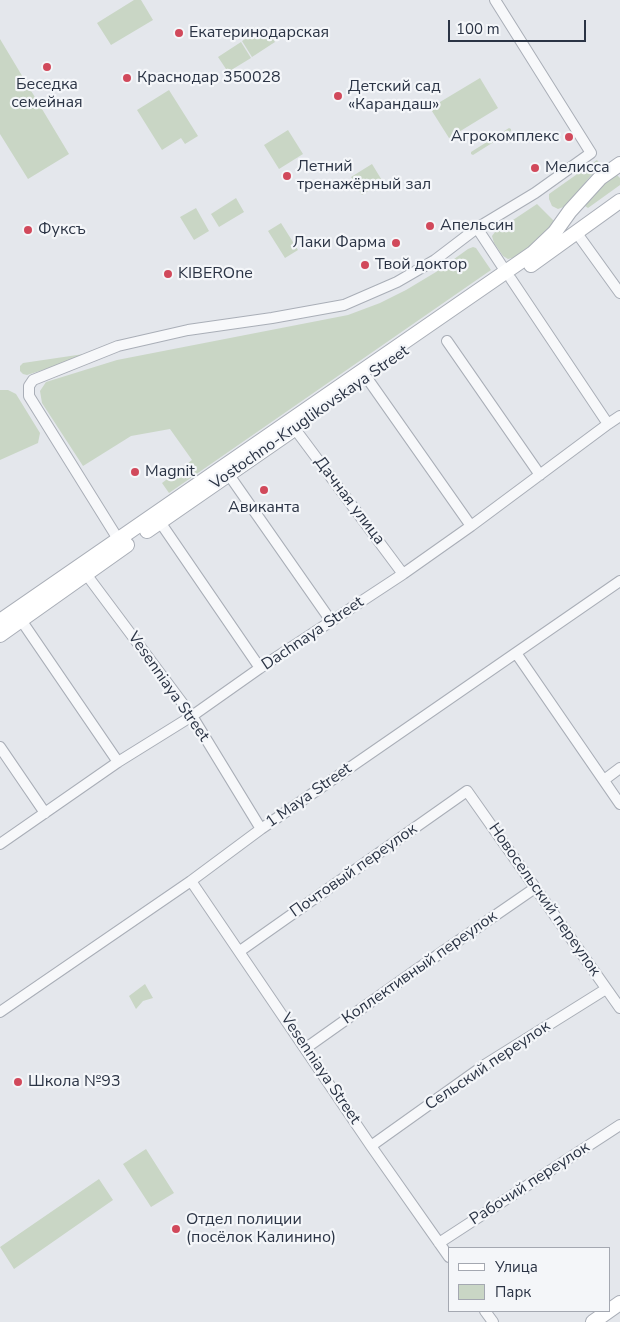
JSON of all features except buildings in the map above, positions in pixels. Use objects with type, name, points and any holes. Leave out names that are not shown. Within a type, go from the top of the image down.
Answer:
[{"type":"main road","name":"Vostochno-Kruglikovskaya Street","points":[[0,635],[367,378],[507,273],[548,240],[600,178],[620,167]]},
{"type":"main road","name":"Vostochno-Kruglikovskaya Street","points":[[507,273],[576,232],[620,201]]},
{"type":"main road","points":[[0,621],[507,273]]},
{"type":"main road","points":[[593,1322],[607,1312]]},
{"type":"main road","points":[[607,1322],[620,1313]]},
{"type":"street","points":[[118,539],[29,396],[29,386],[33,380],[118,346],[188,330],[344,305],[397,282],[435,260],[477,228],[535,193],[591,153],[495,0]]},
{"type":"street","points":[[477,228],[608,424]]},
{"type":"street","points":[[576,232],[620,293]]},
{"type":"street","points":[[447,341],[540,475]]},
{"type":"street","points":[[367,378],[471,526]]},
{"type":"street","name":"Dachnaya Street","points":[[0,844],[118,762],[192,716],[260,668],[403,574],[620,416]]},
{"type":"street","name":"Дачная улица","points":[[295,429],[403,574]]},
{"type":"street","points":[[229,475],[331,621]]},
{"type":"street","points":[[160,522],[260,668]]},
{"type":"street","name":"Vesenniaya Street","points":[[86,574],[192,716],[261,829]]},
{"type":"street","name":"1 Maya Street","points":[[0,1012],[620,581]]},
{"type":"street","points":[[21,620],[118,762]]},
{"type":"street","points":[[516,653],[620,804]]},
{"type":"street","points":[[0,747],[45,812]]},
{"type":"street","points":[[604,780],[620,768]]},
{"type":"street","name":"Новосельский переулок","points":[[468,791],[620,1008]]},
{"type":"street","name":"Почтовый переулок","points":[[240,951],[468,791]]},
{"type":"street","name":"Vesenniaya Street","points":[[191,881],[371,1146],[448,1256]]},
{"type":"street","name":"Коллективный переулок","points":[[306,1048],[535,888]]},
{"type":"street","name":"Сельский переулок","points":[[371,1146],[486,1064],[606,989]]},
{"type":"street","name":"Рабочий переулок","points":[[439,1242],[620,1125]]},
{"type":"green space","points":[[134,0],[141,0],[153,20],[111,45],[97,23]]},
{"type":"green space","points":[[265,27],[275,42],[252,57],[242,41]]},
{"type":"green space","points":[[0,39],[69,154],[28,179],[0,134]]},
{"type":"green space","points":[[241,42],[251,58],[228,72],[218,57]]},
{"type":"green space","points":[[480,78],[498,108],[449,138],[430,108]]},
{"type":"green space","points":[[169,90],[198,136],[185,144],[181,138],[162,150],[137,110]]},
{"type":"green space","points":[[509,128],[511,131],[473,155],[471,154],[471,152]]},
{"type":"green space","points":[[288,130],[303,154],[279,169],[264,145]]},
{"type":"green space","points":[[597,160],[601,165],[566,206],[558,209],[552,206],[549,194]]},
{"type":"green space","points":[[372,164],[383,182],[362,195],[351,177]]},
{"type":"green space","points":[[613,174],[620,178],[620,185],[588,208],[585,206],[594,193]]},
{"type":"green space","points":[[236,198],[244,212],[219,227],[211,214]]},
{"type":"green space","points":[[537,204],[555,222],[544,236],[516,257],[508,259],[503,256],[494,243],[492,236],[495,232]]},
{"type":"green space","points":[[196,208],[209,231],[194,240],[180,217]]},
{"type":"green space","points":[[281,223],[298,250],[285,258],[268,231]]},
{"type":"green space","points":[[473,247],[476,248],[491,270],[169,493],[162,483],[192,460],[170,429],[131,436],[83,466],[42,403],[40,391],[46,382],[117,360],[348,315],[380,303],[406,290]]},
{"type":"green space","points":[[93,354],[27,375],[20,371],[20,366],[23,363]]},
{"type":"green space","points":[[0,390],[8,390],[16,394],[40,433],[38,443],[0,460]]},
{"type":"green space","points":[[145,984],[153,998],[143,1001],[136,1009],[129,996]]},
{"type":"green space","points":[[146,1149],[174,1193],[151,1207],[123,1164]]},
{"type":"green space","points":[[99,1179],[113,1200],[14,1269],[0,1247]]},
{"type":"place","name":"Екатеринодарская","points":[[179,33]]},
{"type":"place","name":"Беседка семейная","points":[[47,67]]},
{"type":"place","name":"Краснодар 350028","points":[[127,78]]},
{"type":"place","name":"Детский сад «Карандаш»","points":[[338,96]]},
{"type":"place","name":"Агрокомплекс","points":[[569,137]]},
{"type":"place","name":"Мелисса","points":[[535,168]]},
{"type":"place","name":"Летний тренажёрный зал","points":[[287,176]]},
{"type":"place","name":"Апельсин","points":[[430,226]]},
{"type":"place","name":"Фуксъ","points":[[28,230]]},
{"type":"place","name":"Лаки Фарма","points":[[396,243]]},
{"type":"place","name":"Твой доктор","points":[[365,265]]},
{"type":"place","name":"KIBEROne","points":[[168,274]]},
{"type":"place","name":"Magnit","points":[[135,472]]},
{"type":"place","name":"Авиканта","points":[[264,490]]},
{"type":"place","name":"Школа №93","points":[[18,1082]]},
{"type":"place","name":"Отдел полиции (посёлок Калинино)","points":[[176,1229]]}]
